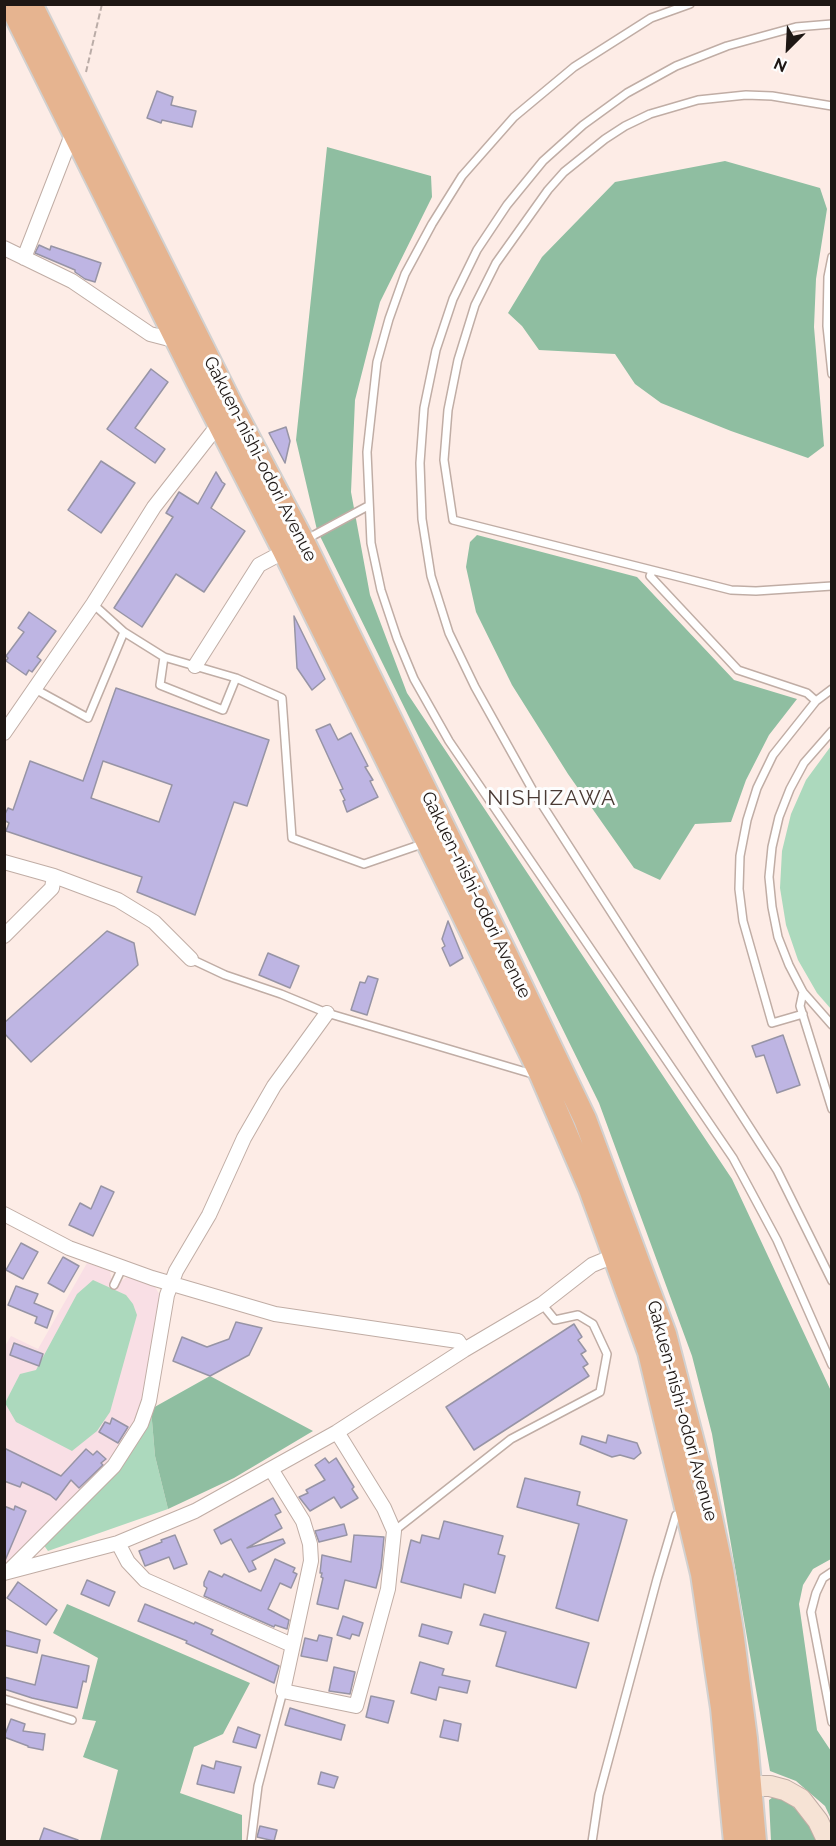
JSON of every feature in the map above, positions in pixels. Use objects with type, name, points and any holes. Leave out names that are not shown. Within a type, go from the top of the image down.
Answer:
[{"type":"highway","name":"Gakuen-nishi-odori Avenue","points":[[10,4],[177,341],[225,415]]},
{"type":"highway","name":"Gakuen-nishi-odori Avenue","points":[[31,4],[72,86],[225,415],[506,954],[585,1119],[625,1251],[702,1574],[719,1689],[735,1842]]},
{"type":"highway","name":"Gakuen-nishi-odori Avenue","points":[[293,546],[427,842],[541,1075],[590,1189],[625,1251],[665,1334],[703,1481],[722,1569],[751,1786],[755,1842]]},
{"type":"main road","points":[[751,1786],[770,1786],[785,1790],[801,1799],[814,1815],[828,1842]]},
{"type":"street","points":[[24,258],[74,132]]},
{"type":"street","points":[[4,248],[72,281],[150,334],[177,341]]},
{"type":"street","points":[[4,733],[93,604],[154,507],[225,415]]},
{"type":"street","points":[[195,666],[259,565],[293,546]]},
{"type":"street","points":[[4,862],[54,876],[118,900],[154,922],[191,958]]},
{"type":"street","points":[[4,936],[52,888],[54,876]]},
{"type":"street","points":[[6,1574],[114,1466],[141,1424],[149,1401],[167,1295],[176,1271],[209,1215],[244,1138],[274,1086],[327,1013]]},
{"type":"street","points":[[4,1214],[69,1248],[171,1284],[275,1314],[458,1341],[464,1350]]},
{"type":"street","points":[[6,1574],[118,1543],[195,1511],[337,1432],[464,1350],[542,1304],[592,1265],[625,1251]]},
{"type":"street","points":[[271,1469],[303,1521],[310,1544],[311,1561],[283,1691],[356,1706],[388,1588],[394,1531],[384,1508],[337,1432]]},
{"type":"street","points":[[118,1543],[128,1562],[145,1580],[292,1644]]},
{"type":"lane","points":[[690,4],[651,18],[574,67],[514,117],[462,176],[432,224],[405,274],[377,362],[367,452],[370,543],[381,590],[414,679],[466,767],[733,1158],[777,1240],[831,1365]]},
{"type":"lane","points":[[831,24],[796,27],[727,46],[676,66],[627,93],[583,125],[543,161],[507,205],[483,241],[453,299],[436,350],[424,408],[420,463],[422,519],[431,576],[449,633],[475,687],[532,789],[777,1170],[831,1281]]},
{"type":"lane","points":[[831,106],[772,96],[698,100],[674,106],[625,126],[564,172],[548,190],[496,263],[475,305],[458,360],[448,410],[444,460],[453,520],[731,590],[756,591],[831,586]]},
{"type":"lane","points":[[831,257],[826,326],[831,374]]},
{"type":"lane","points":[[293,546],[368,506]]},
{"type":"lane","points":[[652,571],[650,576],[738,670],[807,693],[816,701]]},
{"type":"lane","points":[[93,604],[124,632],[164,657],[236,678],[282,698],[291,838],[364,864],[427,842]]},
{"type":"lane","points":[[35,689],[88,718],[124,632]]},
{"type":"lane","points":[[164,657],[160,685],[223,710],[236,678]]},
{"type":"lane","points":[[802,1014],[772,1023],[743,921],[739,889],[740,855],[747,820],[761,779],[773,755],[816,701],[831,689]]},
{"type":"lane","points":[[831,731],[804,763],[778,817],[772,847],[770,887],[778,937],[789,965],[803,992],[831,1025]]},
{"type":"lane","points":[[191,958],[225,975],[327,1013],[531,1075],[541,1075]]},
{"type":"lane","points":[[803,992],[800,1006],[831,1110]]},
{"type":"lane","points":[[114,1285],[123,1266]]},
{"type":"lane","points":[[394,1531],[511,1439],[600,1392],[607,1354],[593,1324],[578,1315],[555,1320],[542,1304]]},
{"type":"lane","points":[[592,1842],[599,1795],[676,1515],[688,1511]]},
{"type":"lane","points":[[831,1572],[823,1578],[816,1593],[812,1612],[831,1722]]},
{"type":"lane","points":[[250,1842],[258,1786],[283,1691]]},
{"type":"lane","points":[[4,1700],[72,1720]]},
{"type":"path","points":[[72,86],[84,80],[102,4]]},
{"type":"shaded area","points":[[87,1263],[110,1271],[111,1278],[120,1282],[127,1277],[155,1287],[161,1297],[138,1423],[111,1464],[5,1565],[5,1346],[11,1336],[38,1349]]},
{"type":"green space","points":[[327,147],[431,176],[432,197],[380,302],[355,400],[351,492],[370,595],[407,693],[732,1179],[831,1391],[831,1559],[813,1569],[803,1585],[799,1604],[817,1730],[831,1751],[831,1819],[825,1806],[796,1781],[770,1771],[712,1434],[692,1356],[599,1103],[317,530],[296,440]]},
{"type":"green space","points":[[725,161],[820,188],[827,209],[816,279],[814,327],[824,446],[808,458],[661,403],[635,384],[615,354],[539,350],[522,326],[508,313],[542,257],[615,182]]},
{"type":"green space","points":[[477,535],[637,577],[734,680],[797,699],[769,735],[746,780],[731,822],[695,824],[660,880],[634,868],[568,774],[512,685],[476,612],[466,567],[470,542]]},
{"type":"green space","points":[[831,746],[831,1009],[817,993],[798,960],[786,925],[780,888],[782,851],[791,814],[806,780]]},
{"type":"green space","points":[[93,1280],[126,1295],[137,1315],[110,1412],[97,1431],[72,1451],[16,1422],[5,1403],[20,1374],[36,1370],[77,1294]]},
{"type":"green space","points":[[210,1376],[313,1431],[234,1478],[168,1509],[155,1456],[151,1409]]},
{"type":"green space","points":[[151,1409],[155,1456],[168,1509],[48,1551],[43,1544],[116,1470]]},
{"type":"green space","points":[[67,1604],[250,1683],[223,1734],[194,1747],[180,1793],[242,1815],[242,1841],[100,1841],[118,1770],[83,1757],[96,1721],[82,1719],[98,1658],[53,1633]]},
{"type":"green space","points":[[776,1795],[788,1802],[804,1817],[818,1841],[771,1841],[769,1800]]},
{"type":"building","points":[[157,91],[173,97],[171,105],[196,111],[192,127],[162,120],[161,123],[147,118]]},
{"type":"building","points":[[39,245],[50,250],[51,246],[101,263],[95,282],[85,279],[75,270],[35,253]]},
{"type":"building","points":[[151,369],[168,382],[135,428],[165,449],[155,463],[107,429]]},
{"type":"building","points":[[286,427],[290,441],[285,463],[269,433]]},
{"type":"building","points":[[101,461],[135,483],[101,533],[68,510]]},
{"type":"building","points":[[216,472],[225,484],[211,508],[245,531],[204,592],[176,574],[142,627],[114,608],[173,517],[166,513],[179,492],[198,504]]},
{"type":"building","points":[[29,612],[56,631],[37,657],[41,660],[32,672],[29,670],[26,675],[6,661],[8,658],[6,656],[24,632],[18,628]]},
{"type":"building","points":[[294,616],[325,679],[312,690],[297,668]]},
{"type":"building","points":[[116,688],[269,740],[247,806],[234,802],[195,915],[137,892],[142,877],[6,831],[9,823],[4,820],[4,816],[8,808],[13,810],[30,761],[83,781]],"holes":[[[103,761],[172,785],[159,822],[91,798]]]},
{"type":"building","points":[[330,724],[338,740],[351,733],[368,766],[365,767],[373,780],[370,781],[378,797],[347,812],[340,790],[343,789],[316,730]]},
{"type":"building","points":[[448,921],[463,958],[450,966],[442,948],[445,946],[442,939]]},
{"type":"building","points":[[107,931],[134,943],[138,965],[31,1062],[4,1033],[4,1023]]},
{"type":"building","points":[[268,953],[299,966],[290,988],[259,975]]},
{"type":"building","points":[[368,976],[378,979],[367,1015],[351,1010],[360,982],[365,983]]},
{"type":"building","points":[[783,1035],[800,1085],[777,1093],[764,1055],[756,1057],[752,1046]]},
{"type":"building","points":[[101,1186],[114,1192],[93,1236],[69,1225],[80,1203],[91,1209]]},
{"type":"building","points":[[21,1243],[38,1252],[23,1279],[6,1270]]},
{"type":"building","points":[[63,1257],[79,1266],[64,1292],[48,1283]]},
{"type":"building","points":[[16,1286],[38,1294],[34,1303],[53,1311],[47,1328],[35,1323],[37,1317],[8,1305]]},
{"type":"building","points":[[236,1322],[262,1328],[249,1355],[210,1376],[173,1361],[182,1337],[207,1347],[229,1339]]},
{"type":"building","points":[[574,1324],[582,1337],[578,1340],[586,1351],[581,1354],[588,1364],[583,1367],[589,1376],[474,1450],[446,1407]]},
{"type":"building","points":[[14,1343],[43,1354],[39,1366],[10,1355]]},
{"type":"building","points":[[112,1418],[128,1427],[118,1443],[99,1432],[105,1422],[110,1424]]},
{"type":"building","points":[[608,1435],[637,1443],[641,1453],[634,1459],[620,1455],[612,1457],[580,1444],[582,1436],[606,1443]]},
{"type":"building","points":[[4,1448],[61,1476],[86,1449],[93,1455],[97,1451],[106,1459],[101,1463],[103,1465],[79,1488],[71,1480],[56,1500],[22,1482],[20,1487],[4,1481]]},
{"type":"building","points":[[325,1458],[329,1463],[336,1458],[358,1498],[341,1508],[334,1497],[310,1511],[299,1497],[308,1493],[306,1490],[325,1480],[315,1465]]},
{"type":"building","points":[[525,1478],[580,1492],[577,1505],[627,1520],[598,1621],[556,1608],[579,1524],[517,1507]]},
{"type":"building","points":[[273,1498],[281,1512],[275,1515],[282,1528],[247,1548],[283,1539],[285,1543],[252,1561],[256,1569],[249,1572],[231,1539],[221,1544],[214,1530]]},
{"type":"building","points":[[4,1506],[14,1510],[15,1506],[26,1511],[4,1563]]},
{"type":"building","points":[[444,1521],[503,1536],[498,1554],[505,1556],[495,1593],[464,1584],[461,1598],[401,1582],[411,1540],[420,1543],[422,1535],[439,1539]]},
{"type":"building","points":[[344,1524],[347,1535],[319,1542],[315,1531]]},
{"type":"building","points":[[175,1535],[187,1564],[174,1569],[169,1557],[145,1566],[139,1551]]},
{"type":"building","points":[[354,1535],[384,1537],[381,1568],[376,1588],[345,1580],[338,1609],[317,1604],[323,1578],[320,1573],[322,1555],[351,1562]]},
{"type":"building","points":[[275,1559],[295,1568],[293,1572],[297,1574],[291,1588],[280,1583],[268,1609],[289,1620],[287,1629],[275,1625],[274,1627],[204,1596],[207,1588],[204,1582],[209,1571],[222,1577],[224,1574],[261,1591]]},
{"type":"building","points":[[87,1580],[115,1592],[109,1606],[81,1594]]},
{"type":"building","points":[[18,1582],[57,1610],[46,1625],[7,1598]]},
{"type":"building","points":[[145,1604],[213,1630],[211,1634],[279,1666],[274,1683],[186,1643],[187,1641],[138,1621]]},
{"type":"building","points":[[484,1614],[589,1643],[576,1688],[496,1666],[506,1632],[480,1625]]},
{"type":"building","points":[[343,1616],[363,1623],[359,1636],[352,1634],[350,1639],[337,1635]]},
{"type":"building","points":[[422,1624],[452,1632],[448,1644],[419,1636]]},
{"type":"building","points":[[4,1630],[40,1640],[37,1653],[4,1645]]},
{"type":"building","points":[[319,1635],[332,1638],[327,1661],[301,1656],[305,1638],[317,1641]]},
{"type":"building","points":[[42,1655],[89,1666],[77,1708],[4,1689],[4,1677],[35,1685]]},
{"type":"building","points":[[420,1662],[444,1669],[442,1675],[470,1681],[467,1693],[439,1687],[436,1700],[411,1693]]},
{"type":"building","points":[[334,1667],[355,1672],[350,1694],[329,1691]]},
{"type":"building","points":[[371,1696],[394,1701],[388,1723],[366,1717]]},
{"type":"building","points":[[290,1708],[345,1725],[341,1740],[285,1725]]},
{"type":"building","points":[[11,1719],[25,1724],[23,1731],[45,1734],[43,1750],[28,1747],[4,1737]]},
{"type":"building","points":[[444,1720],[461,1724],[458,1741],[440,1737]]},
{"type":"building","points":[[238,1727],[260,1735],[256,1748],[233,1742]]},
{"type":"building","points":[[216,1761],[241,1767],[234,1793],[197,1784],[202,1765],[214,1769]]},
{"type":"building","points":[[321,1772],[338,1777],[334,1788],[318,1784]]},
{"type":"building","points":[[260,1826],[277,1830],[274,1841],[257,1837]]},
{"type":"building","points":[[44,1828],[78,1840],[77,1842],[39,1842]]},
{"type":"district","name":"NISHIZAWA","points":[[552,799]]}]
